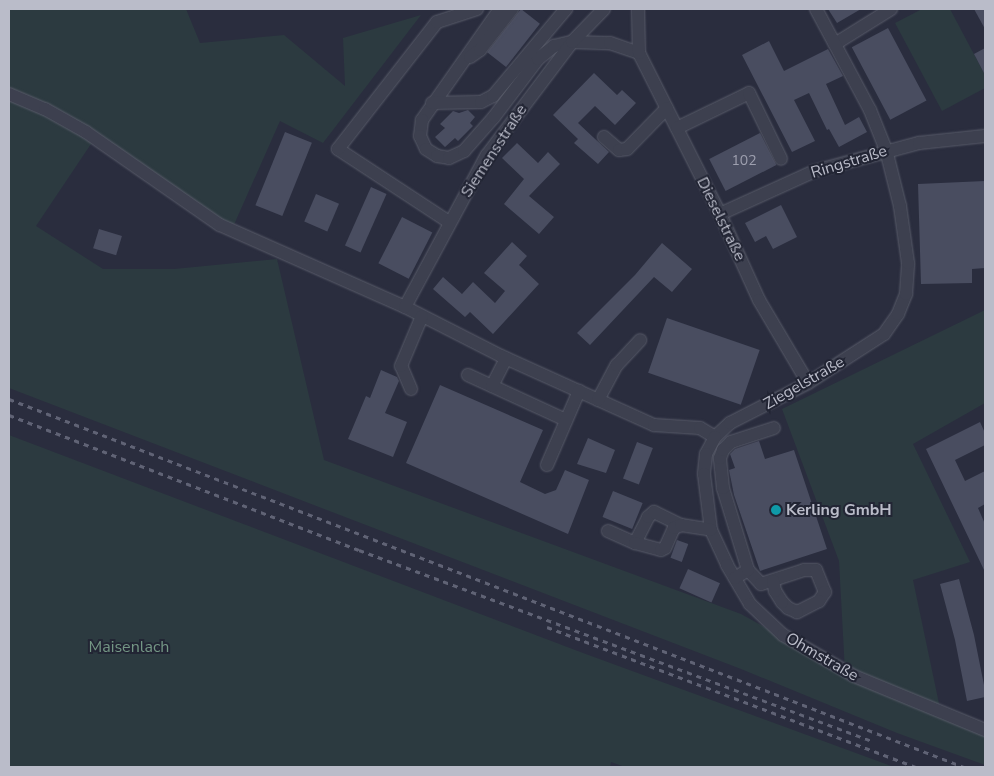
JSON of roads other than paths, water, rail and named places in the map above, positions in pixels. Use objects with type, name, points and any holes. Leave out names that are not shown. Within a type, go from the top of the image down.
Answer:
[{"type":"street","points":[[449,222],[338,149],[437,22],[477,9]]},
{"type":"street","points":[[500,9],[475,41],[466,60],[432,103],[422,120],[420,136],[426,149],[437,156],[450,158],[464,151],[488,124],[538,59],[554,46],[572,42],[610,43],[639,53]]},
{"type":"street","points":[[466,60],[480,50],[512,9]]},
{"type":"street","points":[[432,103],[481,102],[493,96],[566,9]]},
{"type":"street","name":"Siemensstraße","points":[[405,307],[449,222],[487,155],[572,42],[604,9]]},
{"type":"street","name":"Dieselstraße","points":[[638,9],[639,53],[720,214],[759,300],[808,383]]},
{"type":"street","name":"Ziegelstraße","points":[[715,437],[730,423],[808,383],[884,334],[898,314],[906,294],[906,254],[900,206],[886,150],[870,110],[816,9]]},
{"type":"street","points":[[835,44],[891,9]]},
{"type":"street","points":[[677,128],[749,93],[781,159]]},
{"type":"street","points":[[9,94],[45,109],[86,132],[220,225],[405,307],[506,358],[654,426],[700,428],[715,437]]},
{"type":"street","points":[[604,137],[620,150],[627,148],[667,108]]},
{"type":"street","name":"Ringstraße","points":[[720,214],[815,171],[886,150],[919,143],[985,136]]},
{"type":"street","points":[[412,389],[401,366],[422,316]]},
{"type":"street","points":[[598,400],[618,365],[640,340]]},
{"type":"street","points":[[492,386],[506,358]]},
{"type":"street","points":[[468,375],[566,420]]},
{"type":"street","points":[[547,465],[579,391]]},
{"type":"street","points":[[773,581],[761,584],[748,570],[722,488],[720,458],[723,450],[731,442],[774,428]]},
{"type":"street","name":"Ohmstraße","points":[[715,437],[706,454],[704,474],[711,530],[750,604],[783,635],[854,676],[985,730]]},
{"type":"street","points":[[635,543],[651,513],[658,512],[681,525],[711,530]]},
{"type":"street","points":[[608,531],[635,543],[661,550],[665,548],[674,528],[681,525]]},
{"type":"street","points":[[735,578],[748,570]]},
{"type":"railway","points":[[9,399],[964,767]]},
{"type":"railway","points":[[9,415],[359,550],[872,741]]},
{"type":"railway","points":[[547,627],[916,767]]},
{"type":"place","name":"Kerling GmbH","points":[[776,510]]},
{"type":"park label","name":"Maisenlach","points":[[129,647]]}]
